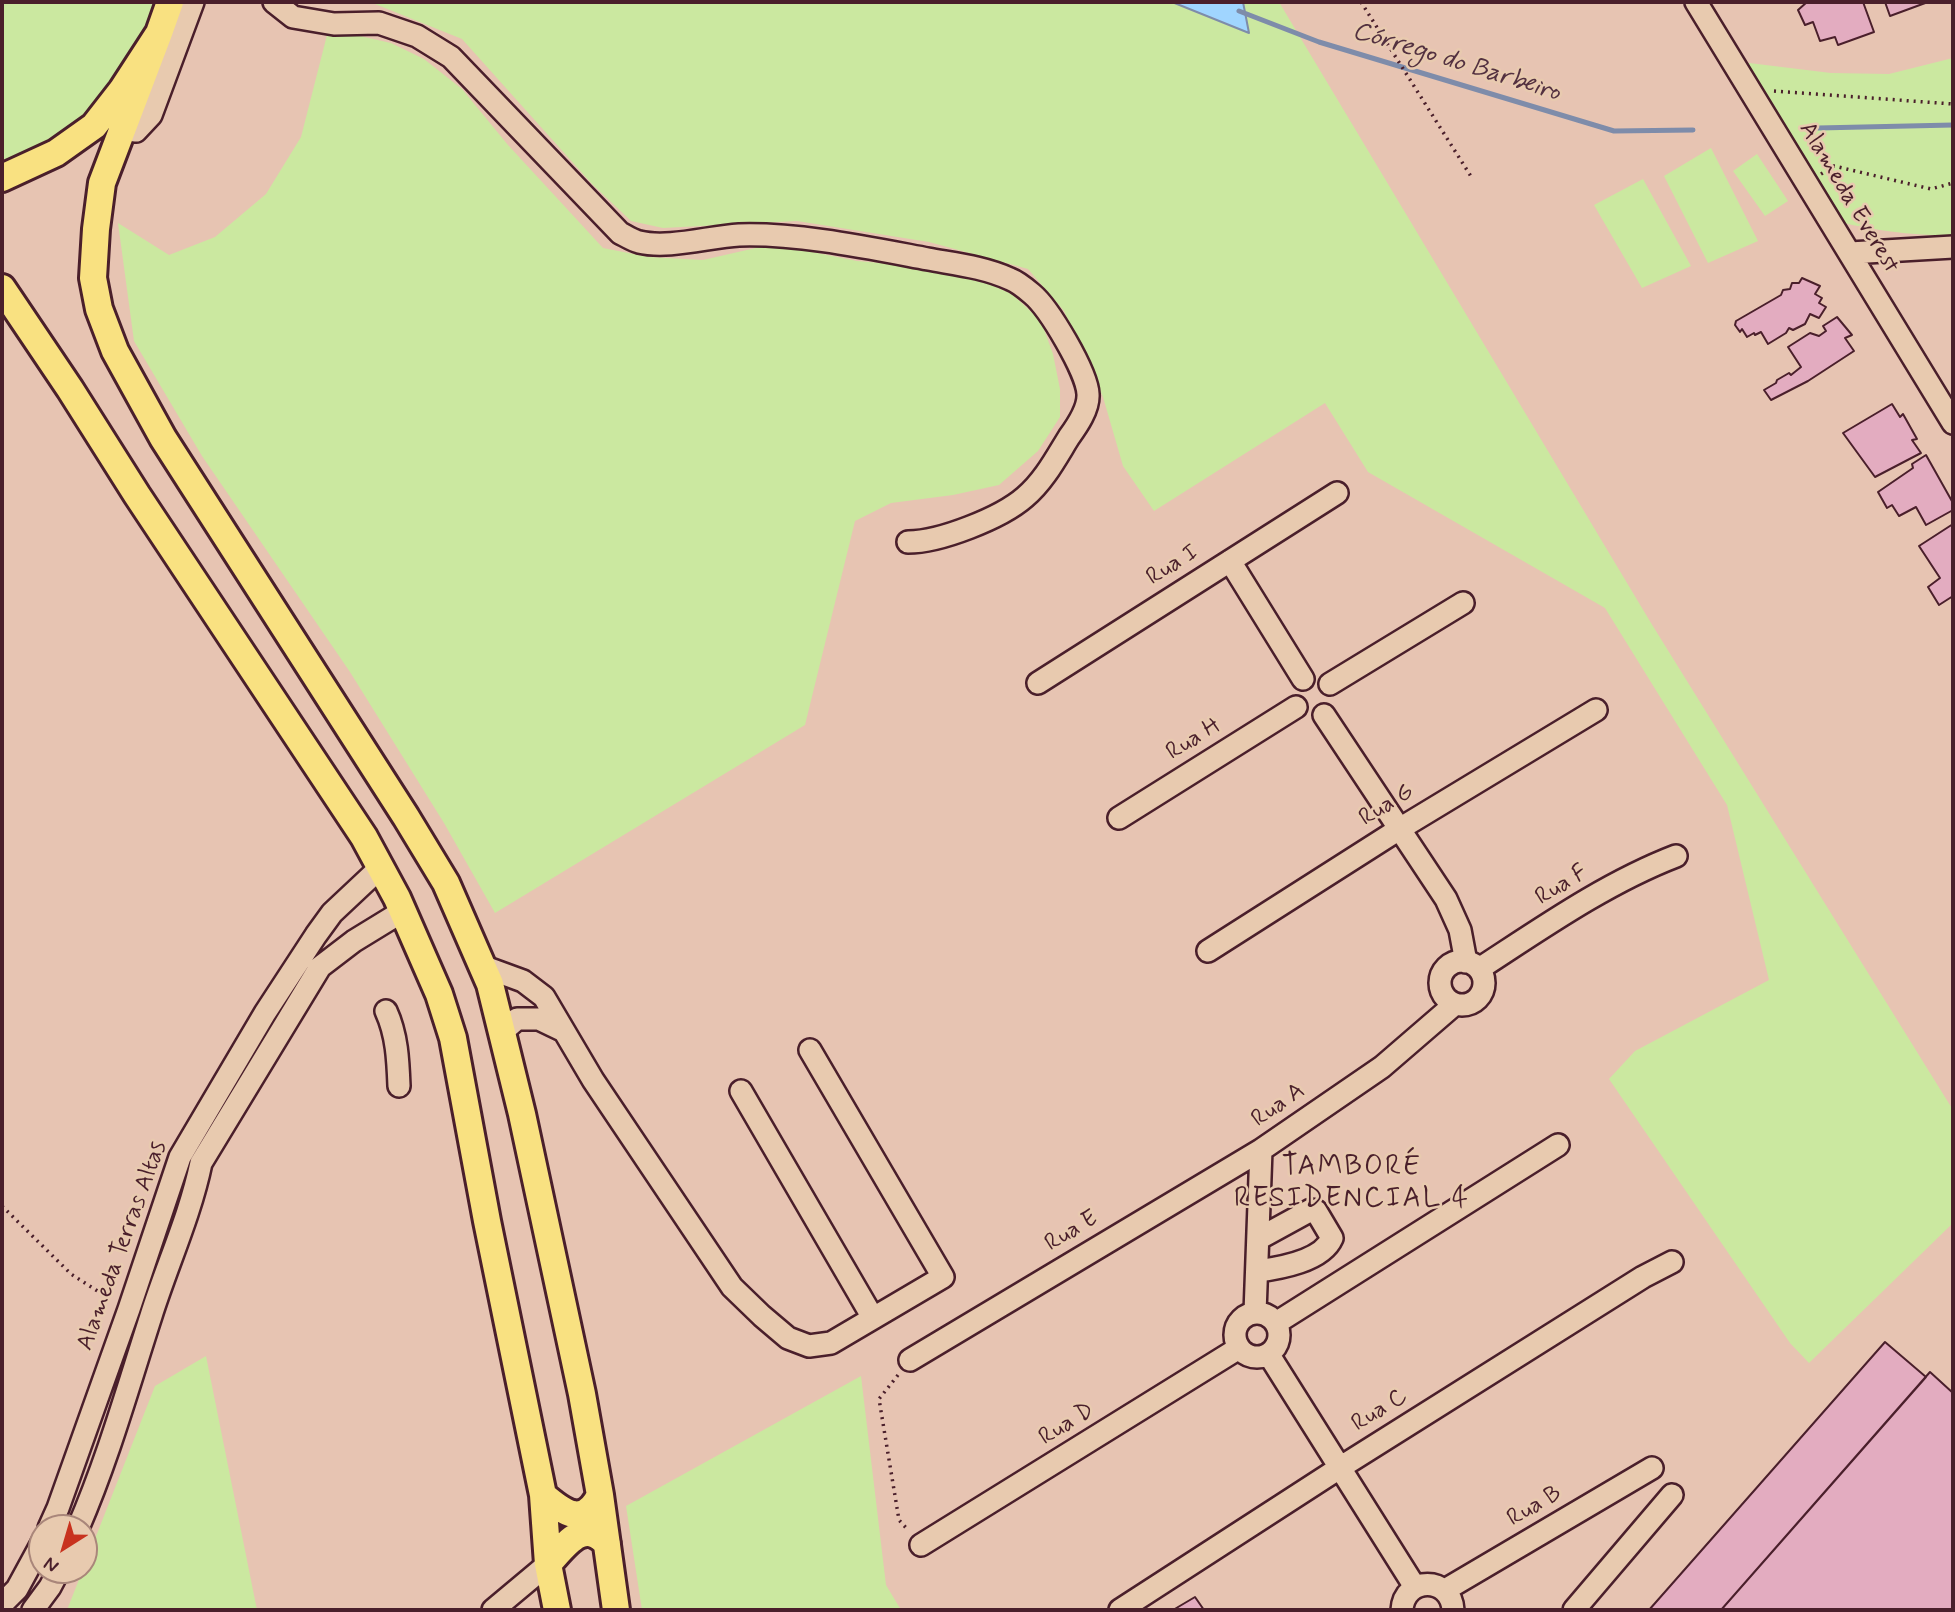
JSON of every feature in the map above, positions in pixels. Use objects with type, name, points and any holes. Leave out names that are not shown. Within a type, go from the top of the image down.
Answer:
[{"type":"main road","points":[[170,2],[102,183],[93,278],[99,309],[115,351],[163,438],[407,817],[446,883],[482,966],[502,1032],[562,1300],[600,1495],[616,1610]]},
{"type":"main road","points":[[2,178],[56,153],[94,126],[122,90],[159,33]]},
{"type":"main road","points":[[2,288],[364,837],[382,867],[439,994],[453,1038],[486,1221],[543,1495],[548,1564],[557,1610]]},
{"type":"main road","points":[[543,1495],[557,1508],[570,1514],[583,1515],[593,1508],[600,1495]]},
{"type":"main road","points":[[548,1564],[579,1534],[592,1532],[607,1544]]},
{"type":"street","points":[[121,129],[136,131],[151,115],[193,2]]},
{"type":"street","points":[[274,2],[293,17],[334,24],[379,23],[417,36],[451,57],[620,233],[637,242],[658,244],[739,235],[782,236],[899,253],[986,270],[1013,280],[1034,295],[1052,316],[1084,377],[1088,395],[1085,408],[1053,463],[1025,498],[956,532],[925,542],[908,542]]},
{"type":"street","name":"Alameda Everest","points":[[1696,2],[1953,423]]},
{"type":"street","points":[[1850,253],[1953,247]]},
{"type":"street","name":"Rua I","points":[[1038,683],[1336,493]]},
{"type":"street","points":[[1230,561],[1303,679]]},
{"type":"street","points":[[1330,684],[1463,603]]},
{"type":"street","points":[[1321,677],[1330,684],[1335,701],[1329,712],[1318,718],[1305,716],[1296,707],[1293,695],[1303,679],[1321,677]]},
{"type":"street","name":"Rua H","points":[[1119,818],[1296,707]]},
{"type":"street","name":"Rua G","points":[[1208,951],[1401,828],[1596,710]]},
{"type":"street","points":[[1324,715],[1446,899],[1473,965],[1485,982],[1481,996],[1469,1005],[1455,1004],[1444,995],[1440,981],[1446,968],[1459,961],[1473,965]]},
{"type":"street","name":"Rua F","points":[[1473,965],[1634,874],[1676,856]]},
{"type":"street","name":"Alameda Terras Altas","points":[[55,1514],[180,1157],[265,1013],[316,935],[332,913],[382,867]]},
{"type":"street","name":"Alameda Terras Altas","points":[[83,1514],[132,1382],[151,1316],[196,1187],[201,1163],[320,967],[346,946],[403,911]]},
{"type":"street","points":[[316,935],[320,967]]},
{"type":"street","points":[[482,966],[523,981],[544,997],[593,1080],[732,1287],[788,1338],[809,1346],[831,1343],[943,1277],[810,1050]]},
{"type":"street","name":"Rua A","points":[[1255,1313],[1261,1150],[1382,1067],[1455,1004]]},
{"type":"street","points":[[386,1011],[392,1025],[399,1086]]},
{"type":"street","points":[[502,1032],[517,1019],[539,1019],[564,1031]]},
{"type":"street","points":[[741,1091],[873,1318]]},
{"type":"street","points":[[1276,1323],[1558,1145]]},
{"type":"street","name":"Rua E","points":[[910,1360],[1261,1150]]},
{"type":"street","points":[[1258,1239],[1311,1210],[1316,1211],[1332,1238],[1325,1248],[1305,1260],[1258,1271]]},
{"type":"street","name":"Rua C","points":[[1120,1610],[1341,1467],[1643,1277],[1672,1262]]},
{"type":"street","points":[[1255,1313],[1267,1315],[1276,1323],[1279,1341],[1269,1354],[1256,1358],[1239,1348],[1235,1336],[1243,1318],[1255,1313]]},
{"type":"street","name":"Rua D","points":[[921,1545],[1239,1348]]},
{"type":"street","points":[[1269,1354],[1415,1587]]},
{"type":"street","name":"Rua B","points":[[1451,1605],[1652,1468]]},
{"type":"street","points":[[1574,1610],[1672,1495]]},
{"type":"street","points":[[2,1604],[28,1563]]},
{"type":"street","points":[[493,1610],[548,1564]]},
{"type":"street","points":[[33,1610],[52,1584]]},
{"type":"street","points":[[1402,1610],[1405,1597],[1415,1587],[1433,1584],[1451,1605]]},
{"type":"path","points":[[1361,2],[1472,178]]},
{"type":"path","points":[[1751,90],[1953,104]]},
{"type":"path","points":[[1807,183],[1834,166],[1931,189],[1953,183]]},
{"type":"path","points":[[2,1206],[71,1274],[95,1291],[129,1309]]},
{"type":"path","points":[[910,1360],[879,1399],[899,1520],[921,1545]]},
{"type":"green space","points":[[2,2],[156,2],[130,62],[95,107],[50,142],[2,164]]},
{"type":"green space","points":[[370,2],[1279,2],[1651,623],[1953,1110],[1953,1223],[1809,1363],[1790,1343],[1609,1079],[1635,1051],[1769,980],[1727,805],[1605,608],[1368,472],[1325,403],[1154,511],[1123,466],[1103,397],[1064,311],[1028,269],[929,242],[797,221],[663,228],[631,221],[592,184],[462,39]]},
{"type":"green space","points":[[327,35],[360,36],[391,43],[424,59],[462,89],[508,145],[603,248],[649,257],[703,260],[773,244],[857,261],[916,266],[989,284],[1012,294],[1041,321],[1053,354],[1060,389],[1060,417],[1038,451],[999,485],[953,495],[891,503],[855,521],[805,725],[495,913],[444,823],[350,672],[202,456],[134,341],[118,223],[169,255],[215,237],[266,194],[301,137]]},
{"type":"green space","points":[[1953,58],[1953,235],[1898,232],[1843,223],[1741,62],[1831,73],[1889,74]]},
{"type":"green space","points":[[1711,148],[1758,241],[1708,263],[1664,176]]},
{"type":"green space","points":[[1757,154],[1788,201],[1765,216],[1733,171]]},
{"type":"green space","points":[[1643,179],[1691,266],[1642,288],[1594,205]]},
{"type":"green space","points":[[206,1356],[257,1610],[67,1610],[77,1584],[98,1584],[98,1531],[155,1386]]},
{"type":"green space","points":[[861,1376],[886,1585],[901,1610],[642,1610],[626,1506]]},
{"type":"water","points":[[1172,2],[1243,2],[1249,33]]},
{"type":"building","points":[[1807,2],[1863,2],[1874,32],[1838,45],[1835,37],[1820,41],[1813,22],[1805,25],[1798,10]]},
{"type":"building","points":[[1885,2],[1928,2],[1890,16]]},
{"type":"building","points":[[1802,278],[1820,286],[1815,294],[1822,298],[1819,303],[1826,307],[1819,318],[1810,314],[1805,324],[1793,330],[1789,328],[1786,333],[1768,344],[1761,332],[1747,337],[1742,329],[1740,332],[1735,325],[1736,321],[1781,295],[1783,290],[1790,289],[1792,283],[1799,283]]},
{"type":"building","points":[[1837,317],[1852,335],[1845,338],[1854,351],[1808,381],[1771,400],[1764,390],[1801,367],[1788,347],[1810,333],[1819,336],[1826,331],[1823,326]]},
{"type":"building","points":[[1892,404],[1900,417],[1903,414],[1917,439],[1912,440],[1921,453],[1875,477],[1843,433]]},
{"type":"building","points":[[1926,455],[1953,503],[1953,510],[1926,525],[1916,507],[1899,516],[1892,505],[1887,508],[1878,492],[1913,468],[1912,464]]},
{"type":"building","points":[[1953,524],[1953,596],[1939,605],[1928,587],[1940,578],[1919,546]]},
{"type":"building","points":[[1885,1342],[1926,1377],[1721,1610],[1649,1610]]},
{"type":"building","points":[[1930,1372],[1953,1393],[1953,1610],[1721,1610]]},
{"type":"building","points":[[1195,1597],[1204,1610],[1173,1610]]},
{"type":"waterway","name":"Córrego do Barbeiro","points":[[1239,11],[1319,42],[1614,131],[1693,130]]},
{"type":"waterway","name":"Córrego do Barbeiro","points":[[1818,128],[1953,125]]},
{"type":"district","name":"TAMBORÉ RESIDENCIAL 4","points":[[1352,1184]]}]
